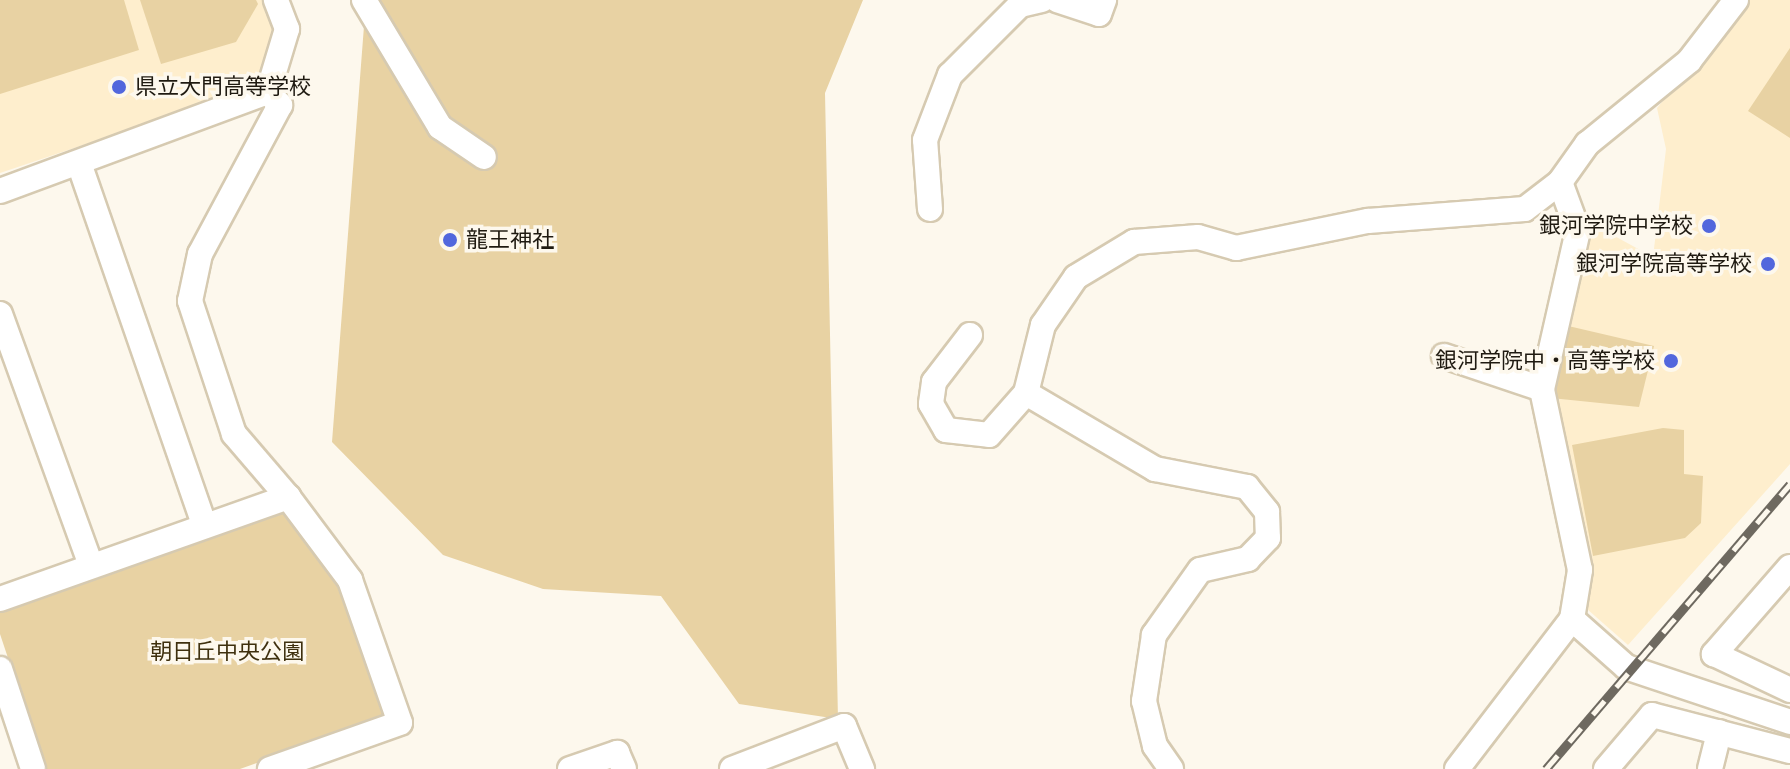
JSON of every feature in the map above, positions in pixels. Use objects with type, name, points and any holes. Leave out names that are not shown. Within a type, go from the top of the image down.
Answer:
[{"type":"street","points":[[268,92],[287,29],[276,0]]},
{"type":"street","points":[[364,0],[440,127],[484,157]]},
{"type":"street","points":[[930,209],[925,140],[950,75],[1020,5],[1041,0]]},
{"type":"street","points":[[1057,0],[1099,14],[1104,0]]},
{"type":"street","points":[[970,335],[934,382],[931,404],[946,430],[989,435],[1026,393],[1043,325],[1076,277],[1134,242],[1198,237],[1236,248],[1368,221],[1525,209],[1560,182],[1587,144],[1689,61],[1736,0]]},
{"type":"street","points":[[0,191],[80,166],[268,92]]},
{"type":"street","points":[[268,92],[280,105],[200,254],[190,301],[234,434],[288,497],[350,580],[400,723],[270,769]]},
{"type":"street","points":[[80,166],[205,526]]},
{"type":"street","points":[[1457,769],[1572,619],[1580,570],[1542,389],[1578,231],[1560,182]]},
{"type":"street","points":[[0,314],[91,566]]},
{"type":"street","points":[[1444,356],[1542,389]]},
{"type":"street","points":[[1026,393],[1155,469],[1247,487],[1267,512],[1268,538],[1248,559],[1200,570],[1154,635],[1144,701],[1155,746],[1171,769]]},
{"type":"street","points":[[0,599],[288,497]]},
{"type":"street","points":[[1790,567],[1714,654],[1790,690]]},
{"type":"street","points":[[1572,619],[1626,667],[1790,722]]},
{"type":"street","points":[[0,669],[33,769]]},
{"type":"street","points":[[1606,769],[1652,715],[1790,751]]},
{"type":"street","points":[[732,769],[844,726],[862,769]]},
{"type":"street","points":[[1710,769],[1719,732]]},
{"type":"street","points":[[570,769],[617,753],[624,769]]},
{"type":"shaded area","name":"県立大門高等学校","points":[[0,0],[269,0],[278,26],[264,71],[211,102],[0,173]]},
{"type":"shaded area","name":"銀河学院中・高等学校","points":[[1747,0],[1790,0],[1790,464],[1628,645],[1587,609],[1586,548],[1547,400],[1587,221],[1653,257],[1666,149],[1657,108]]},
{"type":"green space","points":[[0,0],[124,0],[139,50],[0,94]]},
{"type":"green space","points":[[140,0],[256,0],[258,4],[236,42],[161,64]]},
{"type":"green space","points":[[366,0],[863,0],[825,93],[838,719],[739,704],[661,596],[543,589],[443,555],[332,442]]},
{"type":"green space","points":[[1790,48],[1790,138],[1748,111]]},
{"type":"green space","points":[[1564,325],[1654,346],[1639,407],[1551,398]]},
{"type":"green space","points":[[1663,428],[1684,430],[1684,474],[1703,476],[1701,523],[1685,538],[1593,556],[1572,445]]},
{"type":"green space","name":"朝日丘中央公園","points":[[284,513],[343,589],[386,716],[240,769],[45,769],[0,634],[0,607]]},
{"type":"railway","points":[[1546,769],[1790,484]]},
{"type":"place","name":"県立大門高等学校","points":[[119,87]]},
{"type":"place","name":"銀河学院中学校","points":[[1709,226]]},
{"type":"place","name":"龍王神社","points":[[450,240]]},
{"type":"place","name":"銀河学院高等学校","points":[[1768,264]]},
{"type":"place","name":"銀河学院中・高等学校","points":[[1671,361]]}]
